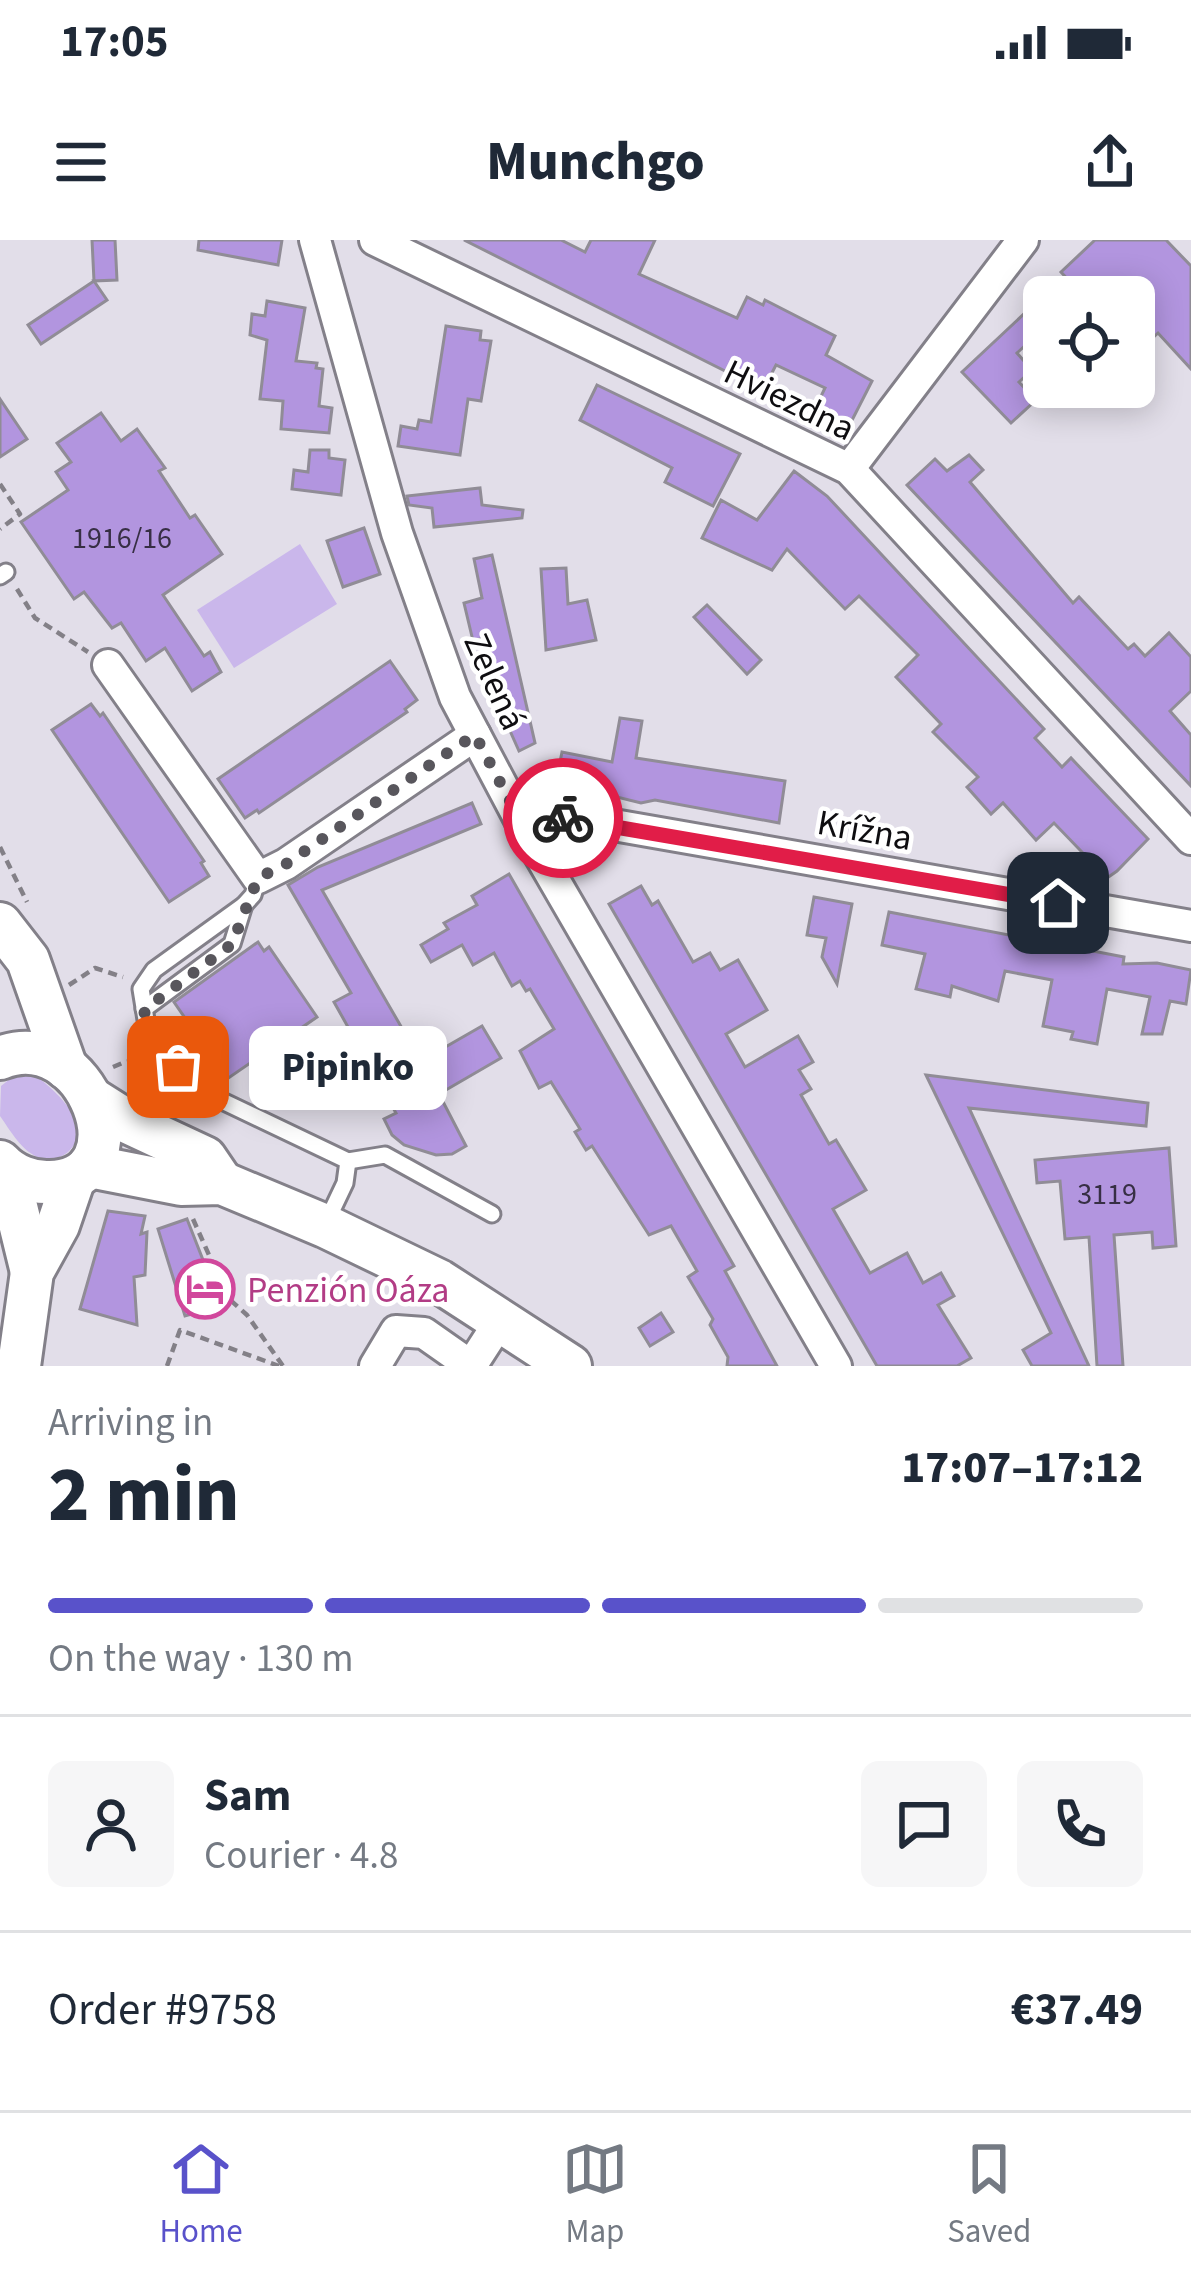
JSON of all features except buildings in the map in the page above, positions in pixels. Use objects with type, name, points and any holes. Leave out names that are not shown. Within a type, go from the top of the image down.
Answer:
[{"type":"main road","points":[[0,924],[28,960],[94,1073],[130,1123],[205,1158],[204,1194]]},
{"type":"main road","points":[[0,1058],[26,1053],[94,1073]]},
{"type":"main road","points":[[19,1366],[32,1272],[81,1172],[98,1150],[94,1073]]},
{"type":"main road","points":[[4,1166],[28,1180],[51,1182],[81,1172],[181,1184],[325,1226],[439,1281],[570,1366]]},
{"type":"main road","points":[[4,1166],[32,1272]]},
{"type":"street","name":"Zelená","points":[[315,240],[397,532],[455,697],[528,835],[836,1366]]},
{"type":"street","name":"Hviezdna","points":[[375,240],[849,469],[1191,839]]},
{"type":"street","points":[[849,469],[1023,240]]},
{"type":"street","points":[[108,665],[251,891],[475,735]]},
{"type":"street","name":"Krížna","points":[[528,835],[568,817],[1191,926]]},
{"type":"street","points":[[375,1366],[396,1331],[424,1334],[471,1366],[502,1318]]},
{"type":"lane","points":[[251,891],[154,970],[141,989],[147,1026],[195,1088],[348,1160],[386,1155],[492,1214]]},
{"type":"lane","points":[[144,1010],[232,944],[251,891]]},
{"type":"lane","points":[[325,1226],[345,1183],[348,1160]]},
{"type":"path","points":[[0,484],[20,514],[0,529]]},
{"type":"path","points":[[3,574],[35,618],[108,665]]},
{"type":"path","points":[[62,990],[95,968],[122,976],[141,989]]},
{"type":"path","points":[[94,1073],[127,1061]]},
{"type":"path","points":[[204,1194],[228,1298],[248,1315],[281,1366]]},
{"type":"path","points":[[167,1366],[180,1330],[281,1366]]},
{"type":"shaded area","points":[[300,544],[337,604],[234,668],[197,610]]},
{"type":"shaded area","points":[[34,1074],[76,1120],[76,1142],[55,1158],[40,1158],[28,1151],[0,1116],[1,1086],[15,1075]]},
{"type":"way so far","points":[[178,1067],[147,1026],[144,1010],[232,944],[258,878],[286,864],[456,747],[475,735],[528,835],[563,818]]},
{"type":"place","name":"Pipinko","points":[[178,1067]]},
{"type":"place","name":"Penzión Oáza","points":[[205,1289]]},
{"type":"route","points":[[563,818],[1058,903]]}]
